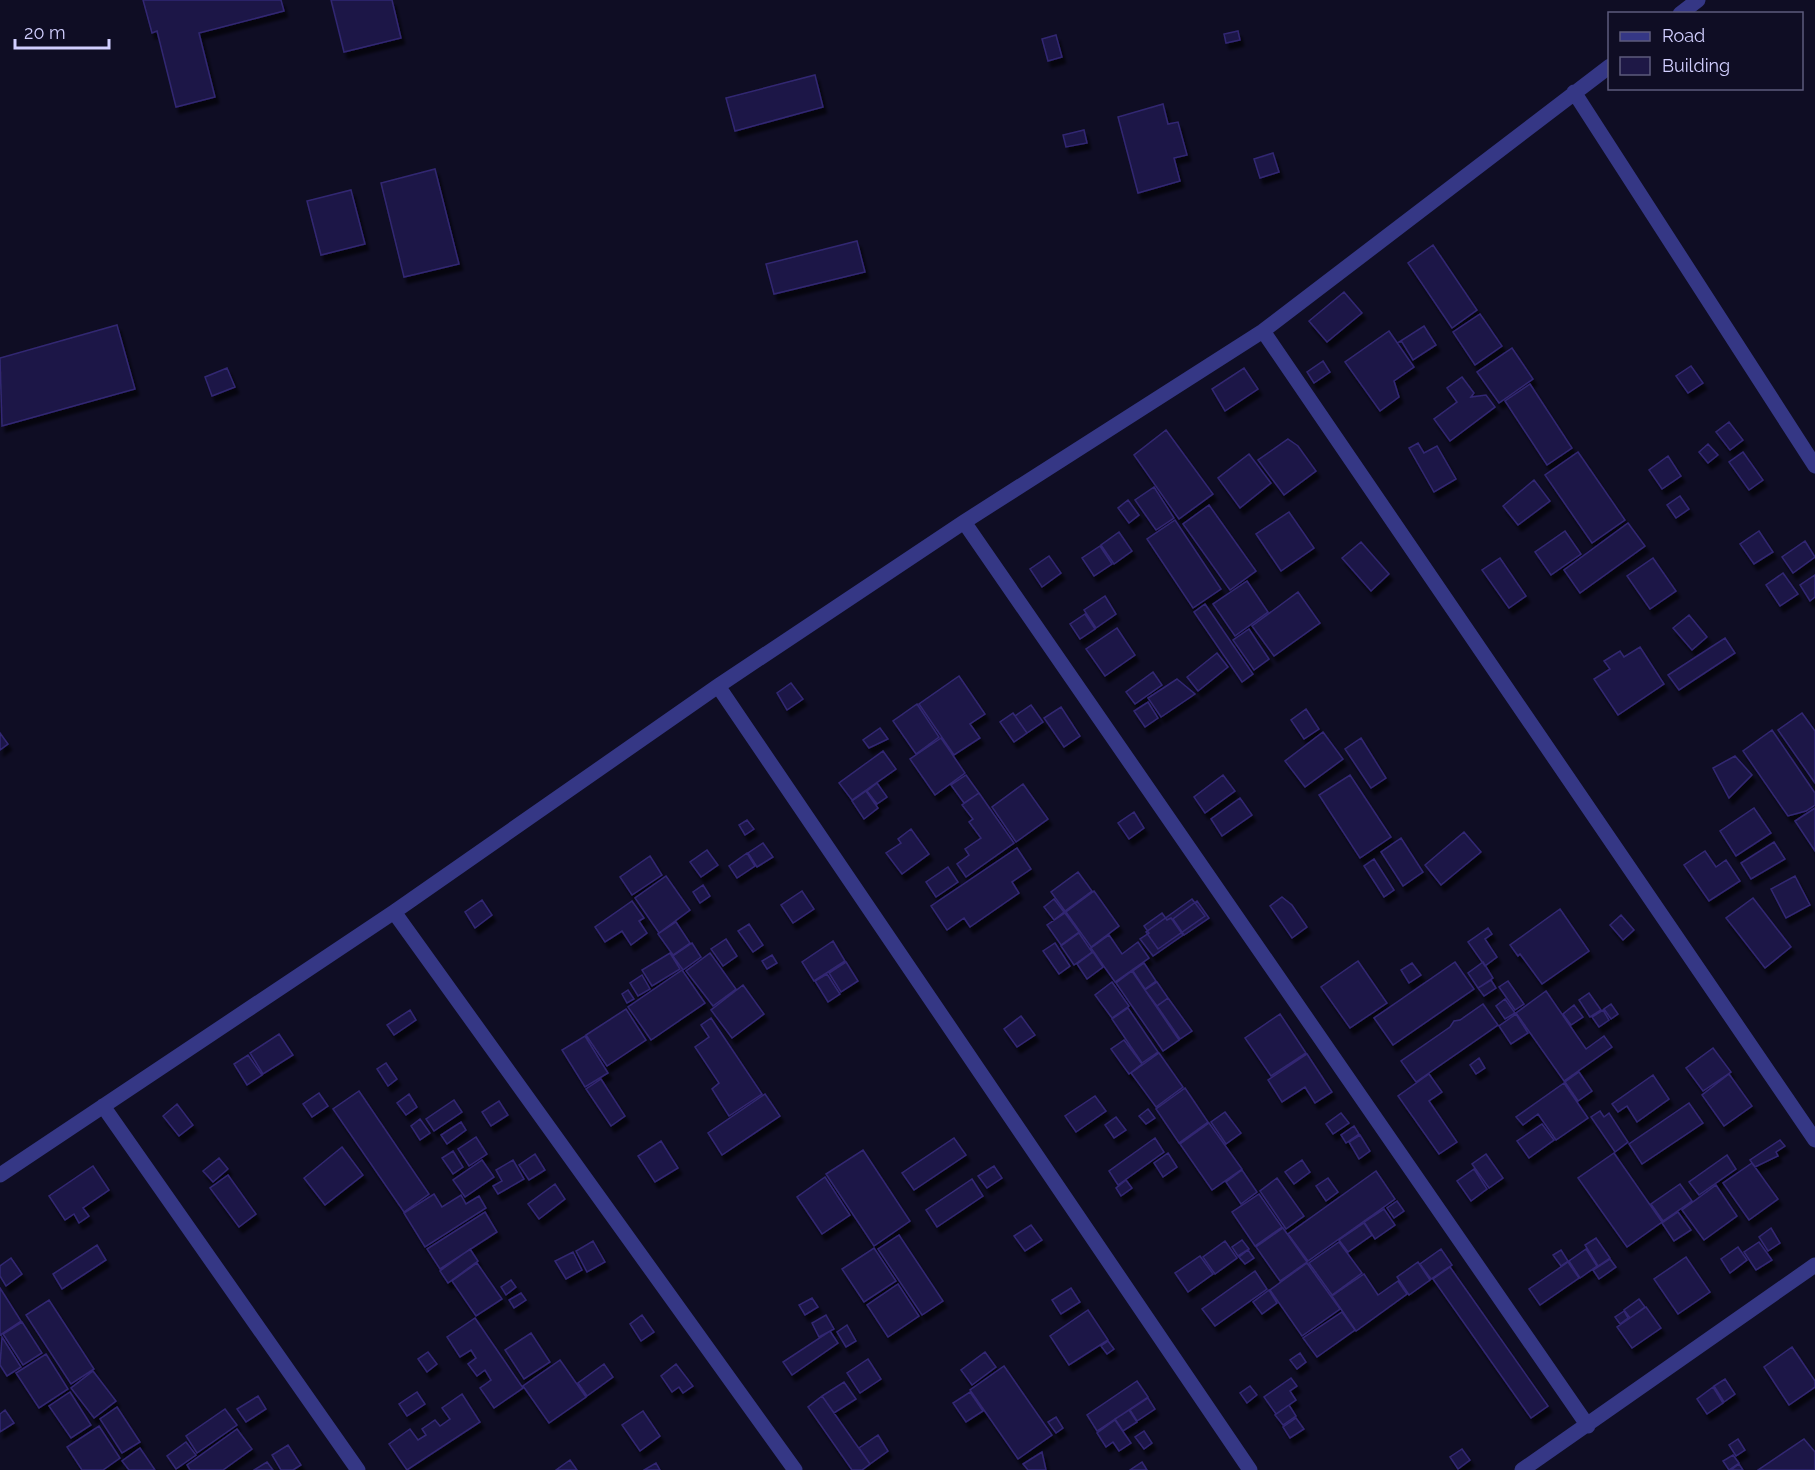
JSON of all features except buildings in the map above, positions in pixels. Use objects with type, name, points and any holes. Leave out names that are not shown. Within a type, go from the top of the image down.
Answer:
[{"type":"street","points":[[1683,12],[1698,0]]},
{"type":"street","points":[[0,1175],[394,912],[718,686],[964,522],[1263,331],[1608,67]]},
{"type":"street","points":[[1574,92],[1815,466]]},
{"type":"street","points":[[1263,331],[1815,1140]]},
{"type":"street","points":[[964,522],[1588,1426]]},
{"type":"street","points":[[718,686],[1250,1470]]},
{"type":"street","points":[[394,912],[795,1470]]},
{"type":"street","points":[[103,1106],[358,1470]]},
{"type":"street","points":[[1522,1470],[1588,1426],[1815,1264]]}]
